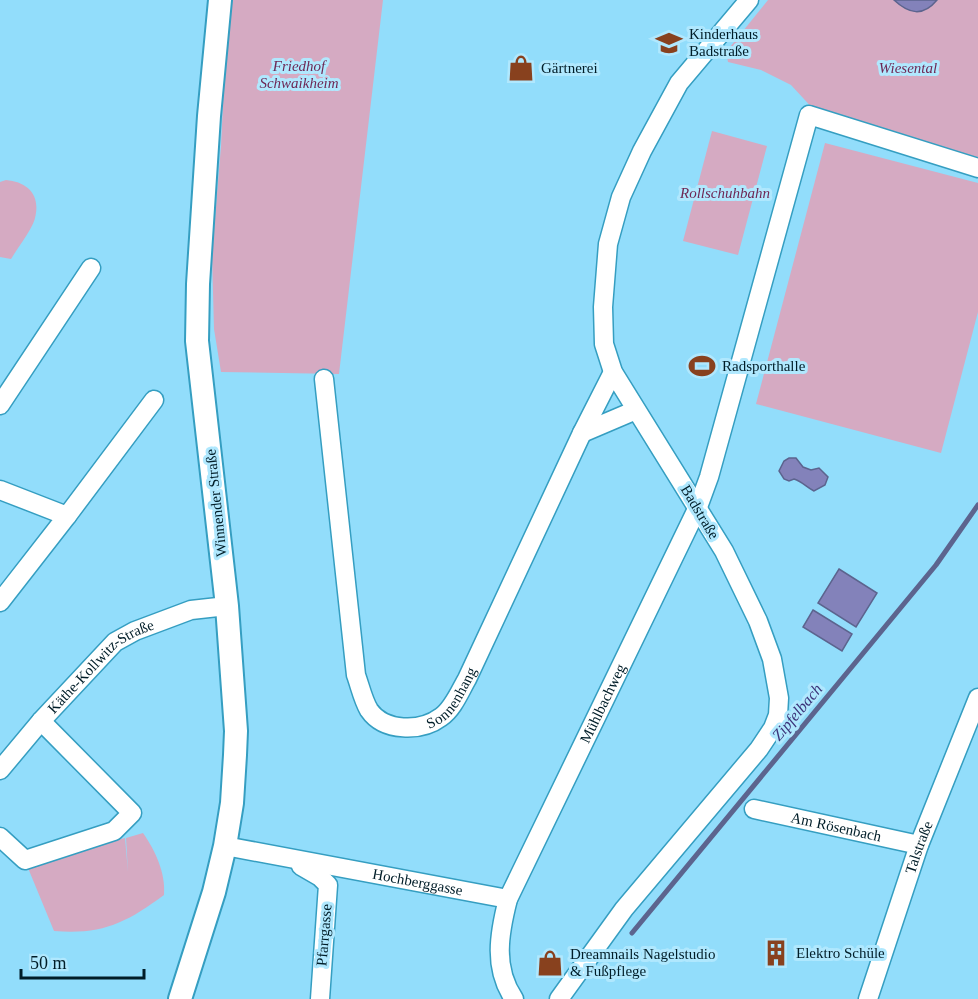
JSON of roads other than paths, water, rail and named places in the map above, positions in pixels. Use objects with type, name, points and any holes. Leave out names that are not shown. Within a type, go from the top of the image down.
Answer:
[{"type":"main road","name":"Winnender Straße","points":[[180,999],[214,892],[225,846],[232,804],[236,731],[226,606],[197,341],[204,195],[220,0]]},
{"type":"street","name":"Badstraße","points":[[559,999],[624,909],[759,749],[773,728],[778,715],[779,698],[772,659],[758,621],[724,551],[613,372],[604,344],[603,308],[608,244],[621,197],[642,151],[679,83],[749,0]]},
{"type":"street","name":"Mühlbachweg","points":[[507,899],[698,507],[709,477],[809,115],[978,168]]},
{"type":"street","points":[[0,405],[91,268]]},
{"type":"street","name":"Sonnenhang","points":[[324,379],[356,675],[368,709],[387,724],[414,728],[442,717],[450,708],[477,659],[582,433],[613,372]]},
{"type":"street","points":[[0,602],[154,400]]},
{"type":"street","points":[[582,433],[636,410]]},
{"type":"street","points":[[0,490],[67,516]]},
{"type":"street","name":"Käthe-Kollwitz-Straße","points":[[0,770],[41,721],[115,642],[135,631],[190,610],[226,606]]},
{"type":"street","name":"Talstraße","points":[[868,999],[919,845],[978,698]]},
{"type":"street","points":[[0,837],[25,860],[114,831],[132,813],[41,721]]},
{"type":"street","name":"Am Rösenbach","points":[[754,809],[919,845]]},
{"type":"street","name":"Hochberggasse","points":[[225,846],[507,899]]},
{"type":"street","name":"Pfarrgasse","points":[[286,859],[310,870],[328,885],[320,999]]},
{"type":"street","points":[[507,899],[500,931],[499,956],[501,973],[514,999]]},
{"type":"water","points":[[894,0],[937,0],[926,9],[916,12]]},
{"type":"water","points":[[796,458],[803,467],[811,470],[819,468],[828,477],[825,485],[814,491],[797,480],[784,479],[779,471],[784,461]]},
{"type":"water","points":[[839,569],[877,593],[856,627],[818,603]]},
{"type":"water","points":[[813,610],[852,634],[842,651],[803,627]]},
{"type":"waterway","name":"Zipfelbach","points":[[632,933],[936,565],[978,505]]},
{"type":"place","name":"Kinderhaus Badstraße","points":[[669,43]]},
{"type":"place","name":"Gärtnerei","points":[[521,68]]},
{"type":"place","name":"Radsporthalle","points":[[702,366]]},
{"type":"place","name":"Elektro Schüle","points":[[776,953]]},
{"type":"place","name":"Dreamnails Nagelstudio & Fußpflege","points":[[550,963]]},
{"type":"park label","name":"Wiesental","points":[[908,68]]},
{"type":"park label","name":"Friedhof Schwaikheim","points":[[299,74]]},
{"type":"park label","name":"Rollschuhbahn","points":[[725,193]]}]
